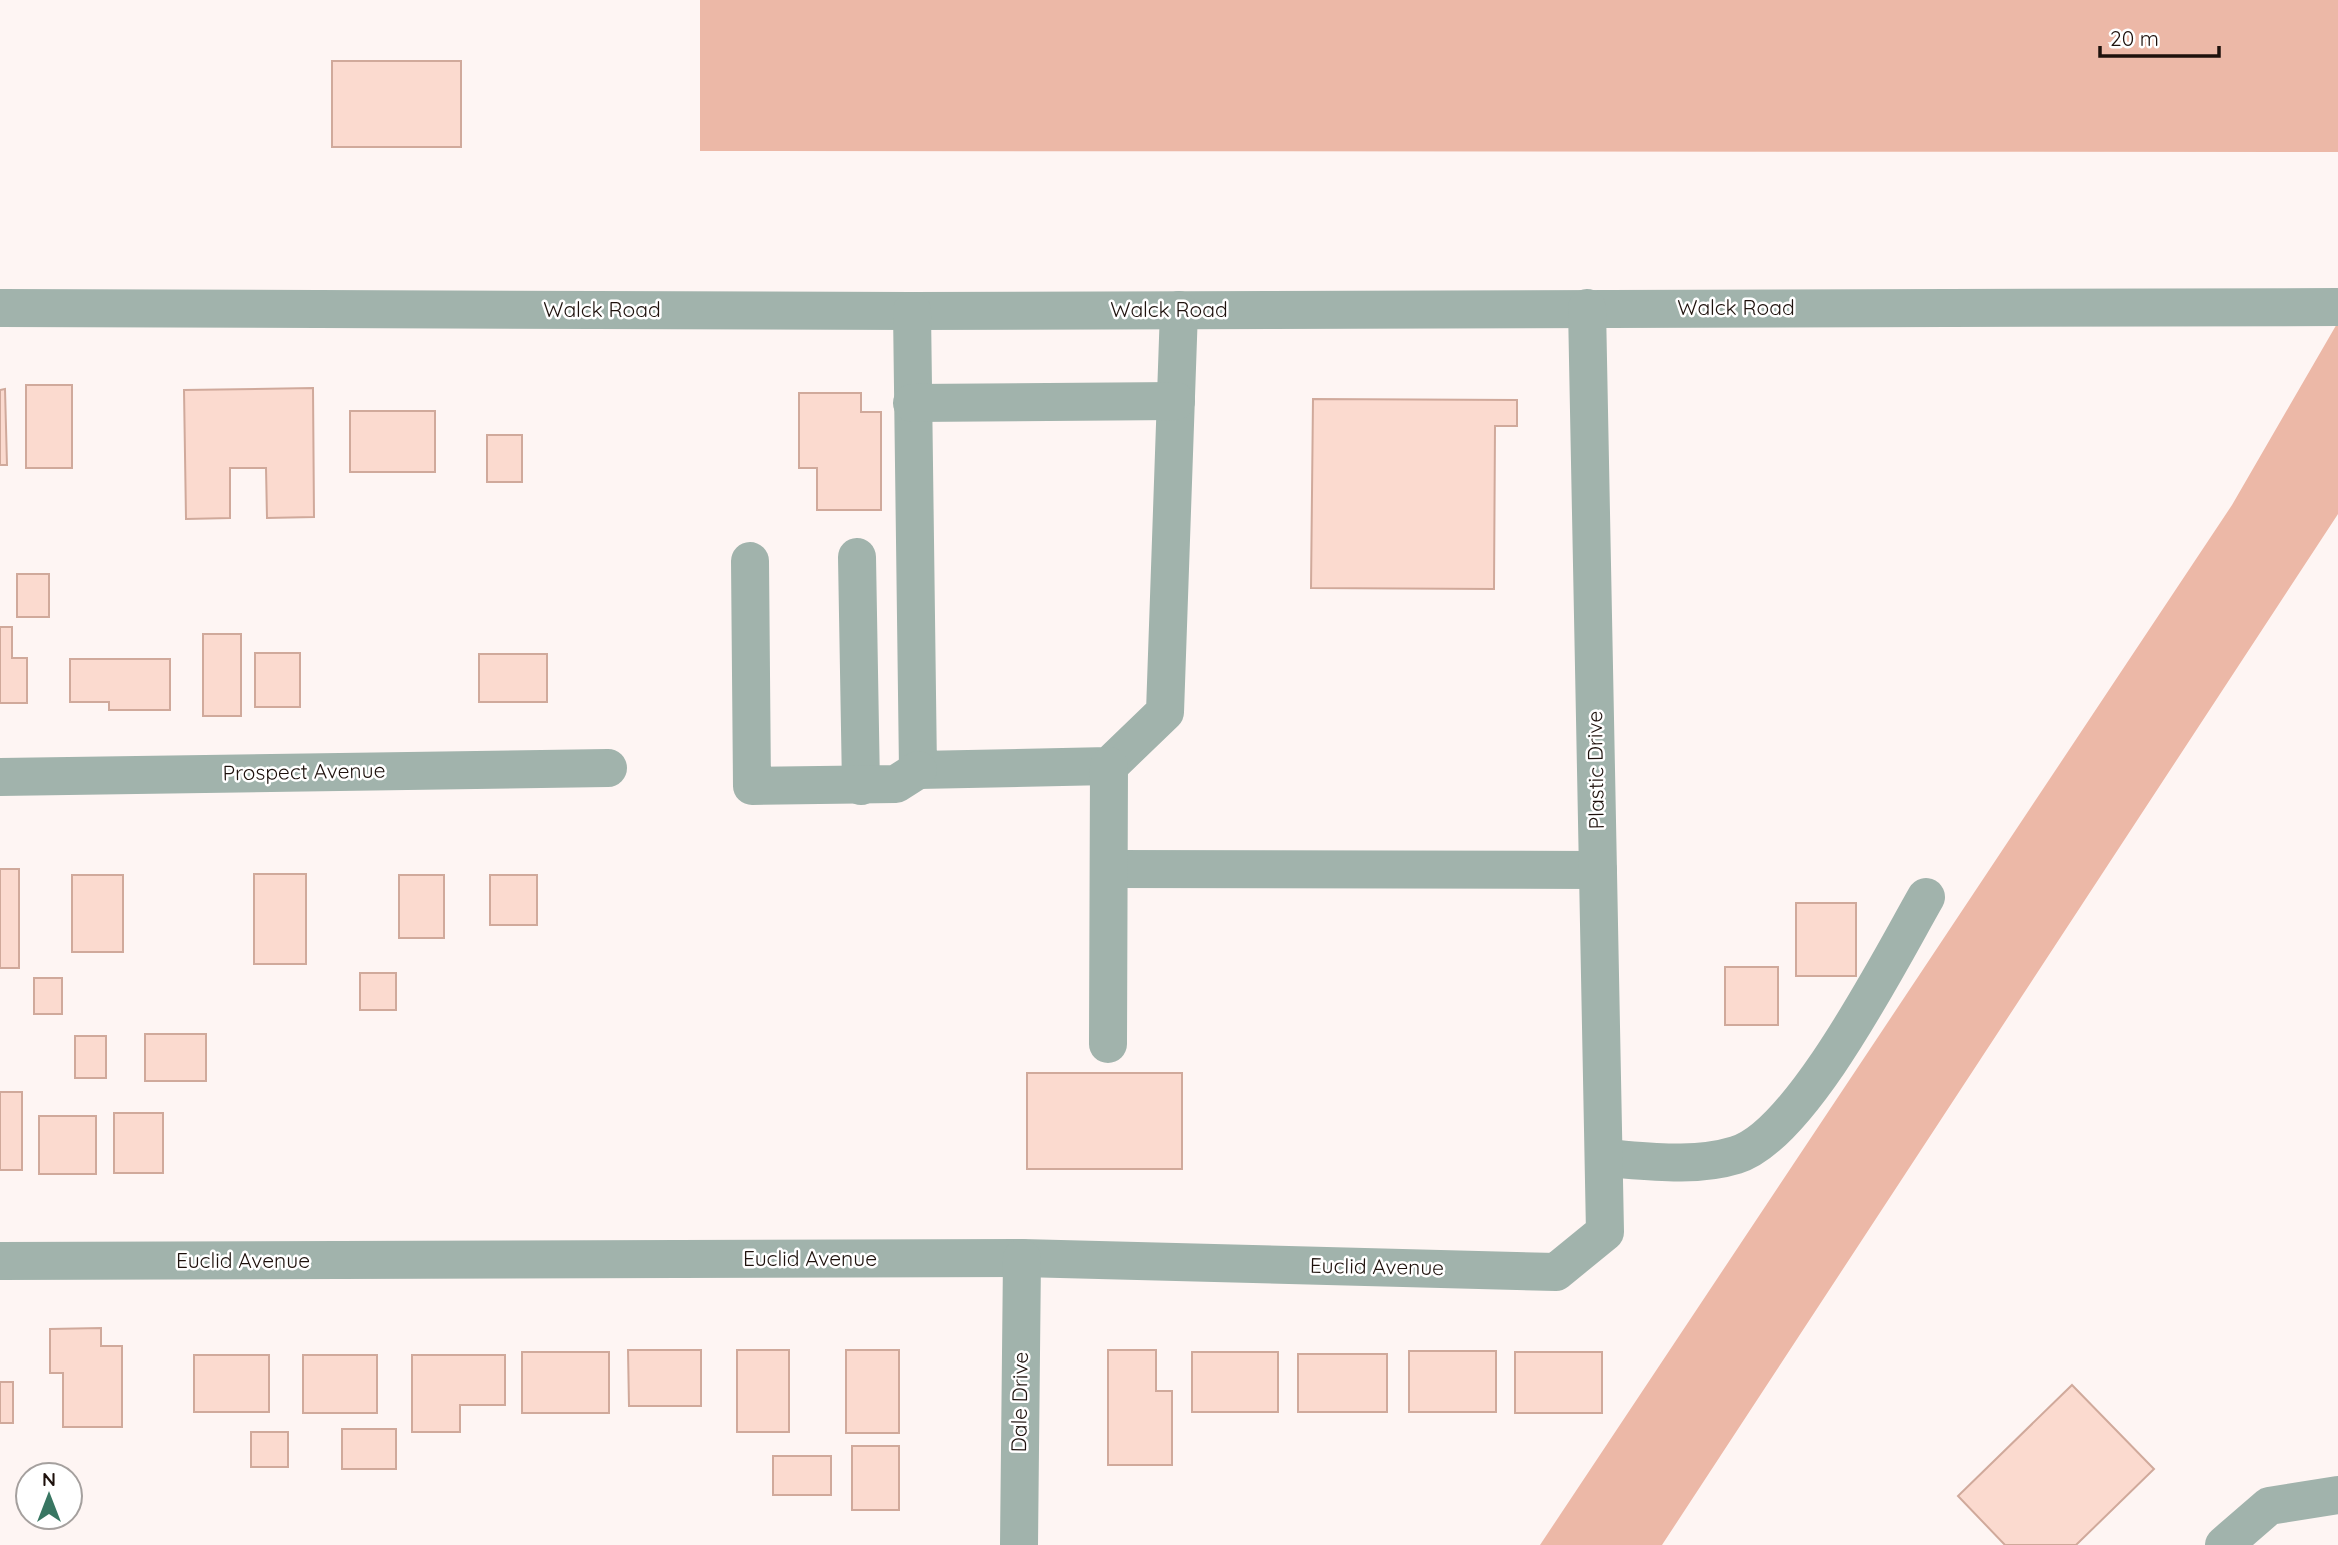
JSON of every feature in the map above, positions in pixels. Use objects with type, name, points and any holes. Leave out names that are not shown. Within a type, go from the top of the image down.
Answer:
[{"type":"street","name":"Walck Road","points":[[0,308],[912,311],[2338,307]]},
{"type":"street","name":"Plastic Drive","points":[[1587,309],[1605,1233]]},
{"type":"street","points":[[750,561],[752,786],[861,786],[895,784],[918,771],[1109,766],[1165,712],[1179,310]]},
{"type":"street","points":[[912,311],[918,771]]},
{"type":"street","points":[[912,403],[1177,401]]},
{"type":"street","points":[[857,557],[861,786]]},
{"type":"street","points":[[1108,1044],[1109,766]]},
{"type":"street","name":"Prospect Avenue","points":[[0,777],[608,768]]},
{"type":"street","points":[[1110,869],[1598,870]]},
{"type":"street","points":[[1604,1158],[1687,1163],[1738,1155],[1779,1127],[1839,1047],[1926,898]]},
{"type":"street","name":"Euclid Avenue","points":[[0,1261],[1021,1258],[1556,1272],[1605,1233]]},
{"type":"street","name":"Dale Drive","points":[[1018,1545],[1021,1258]]},
{"type":"street","points":[[2224,1545],[2269,1506],[2338,1495]]},
{"type":"shaded area","points":[[700,0],[2338,0],[2338,152],[700,151]]},
{"type":"shaded area","points":[[2338,322],[2338,514],[1662,1545],[1540,1545],[2232,505]]},
{"type":"building","points":[[332,61],[461,61],[461,147],[332,147]]},
{"type":"building","points":[[26,385],[72,385],[72,468],[26,468]]},
{"type":"building","points":[[313,388],[314,517],[267,518],[266,468],[230,468],[230,518],[186,519],[184,390]]},
{"type":"building","points":[[5,389],[7,465],[0,465],[0,390]]},
{"type":"building","points":[[799,393],[861,393],[861,412],[881,412],[881,510],[817,510],[817,468],[799,468]]},
{"type":"building","points":[[1313,399],[1517,400],[1517,426],[1495,426],[1494,589],[1311,588]]},
{"type":"building","points":[[350,411],[435,411],[435,472],[350,472]]},
{"type":"building","points":[[487,435],[522,435],[522,482],[487,482]]},
{"type":"building","points":[[17,574],[49,574],[49,617],[17,617]]},
{"type":"building","points":[[0,627],[12,627],[12,658],[27,658],[27,703],[0,703]]},
{"type":"building","points":[[203,634],[241,634],[241,716],[203,716]]},
{"type":"building","points":[[255,653],[300,653],[300,707],[255,707]]},
{"type":"building","points":[[479,654],[547,654],[547,702],[479,702]]},
{"type":"building","points":[[70,659],[170,659],[170,710],[109,710],[109,702],[70,702]]},
{"type":"building","points":[[0,869],[19,869],[19,968],[0,968]]},
{"type":"building","points":[[254,874],[306,874],[306,964],[254,964]]},
{"type":"building","points":[[72,875],[123,875],[123,952],[72,952]]},
{"type":"building","points":[[399,875],[444,875],[444,938],[399,938]]},
{"type":"building","points":[[490,875],[537,875],[537,925],[490,925]]},
{"type":"building","points":[[1796,903],[1856,903],[1856,976],[1796,976]]},
{"type":"building","points":[[1725,967],[1778,967],[1778,1025],[1725,1025]]},
{"type":"building","points":[[360,973],[396,973],[396,1010],[360,1010]]},
{"type":"building","points":[[34,978],[62,978],[62,1014],[34,1014]]},
{"type":"building","points":[[145,1034],[206,1034],[206,1081],[145,1081]]},
{"type":"building","points":[[75,1036],[106,1036],[106,1078],[75,1078]]},
{"type":"building","points":[[1027,1073],[1182,1073],[1182,1169],[1027,1169]]},
{"type":"building","points":[[0,1092],[22,1092],[22,1170],[0,1170]]},
{"type":"building","points":[[114,1113],[163,1113],[163,1173],[114,1173]]},
{"type":"building","points":[[39,1116],[96,1116],[96,1174],[39,1174]]},
{"type":"building","points":[[101,1328],[101,1346],[122,1346],[122,1427],[63,1427],[63,1373],[50,1373],[50,1329]]},
{"type":"building","points":[[628,1350],[701,1350],[701,1406],[629,1406]]},
{"type":"building","points":[[737,1350],[789,1350],[789,1432],[737,1432]]},
{"type":"building","points":[[846,1350],[899,1350],[899,1433],[846,1433]]},
{"type":"building","points":[[1108,1350],[1156,1350],[1156,1391],[1172,1391],[1172,1465],[1108,1465]]},
{"type":"building","points":[[1409,1351],[1496,1351],[1496,1412],[1409,1412]]},
{"type":"building","points":[[522,1352],[609,1352],[609,1413],[522,1413]]},
{"type":"building","points":[[1192,1352],[1278,1352],[1278,1412],[1192,1412]]},
{"type":"building","points":[[1515,1352],[1602,1352],[1602,1413],[1515,1413]]},
{"type":"building","points":[[1298,1354],[1387,1354],[1387,1412],[1298,1412]]},
{"type":"building","points":[[194,1355],[269,1355],[269,1412],[194,1412]]},
{"type":"building","points":[[303,1355],[377,1355],[377,1413],[303,1413]]},
{"type":"building","points":[[412,1355],[505,1355],[505,1405],[460,1405],[460,1432],[412,1432]]},
{"type":"building","points":[[0,1382],[13,1382],[13,1423],[0,1423]]},
{"type":"building","points":[[2072,1385],[2154,1469],[2076,1545],[2005,1545],[1958,1496]]},
{"type":"building","points":[[342,1429],[396,1429],[396,1469],[342,1469]]},
{"type":"building","points":[[251,1432],[288,1432],[288,1467],[251,1467]]},
{"type":"building","points":[[852,1446],[899,1446],[899,1510],[852,1510]]},
{"type":"building","points":[[773,1456],[831,1456],[831,1495],[773,1495]]}]
